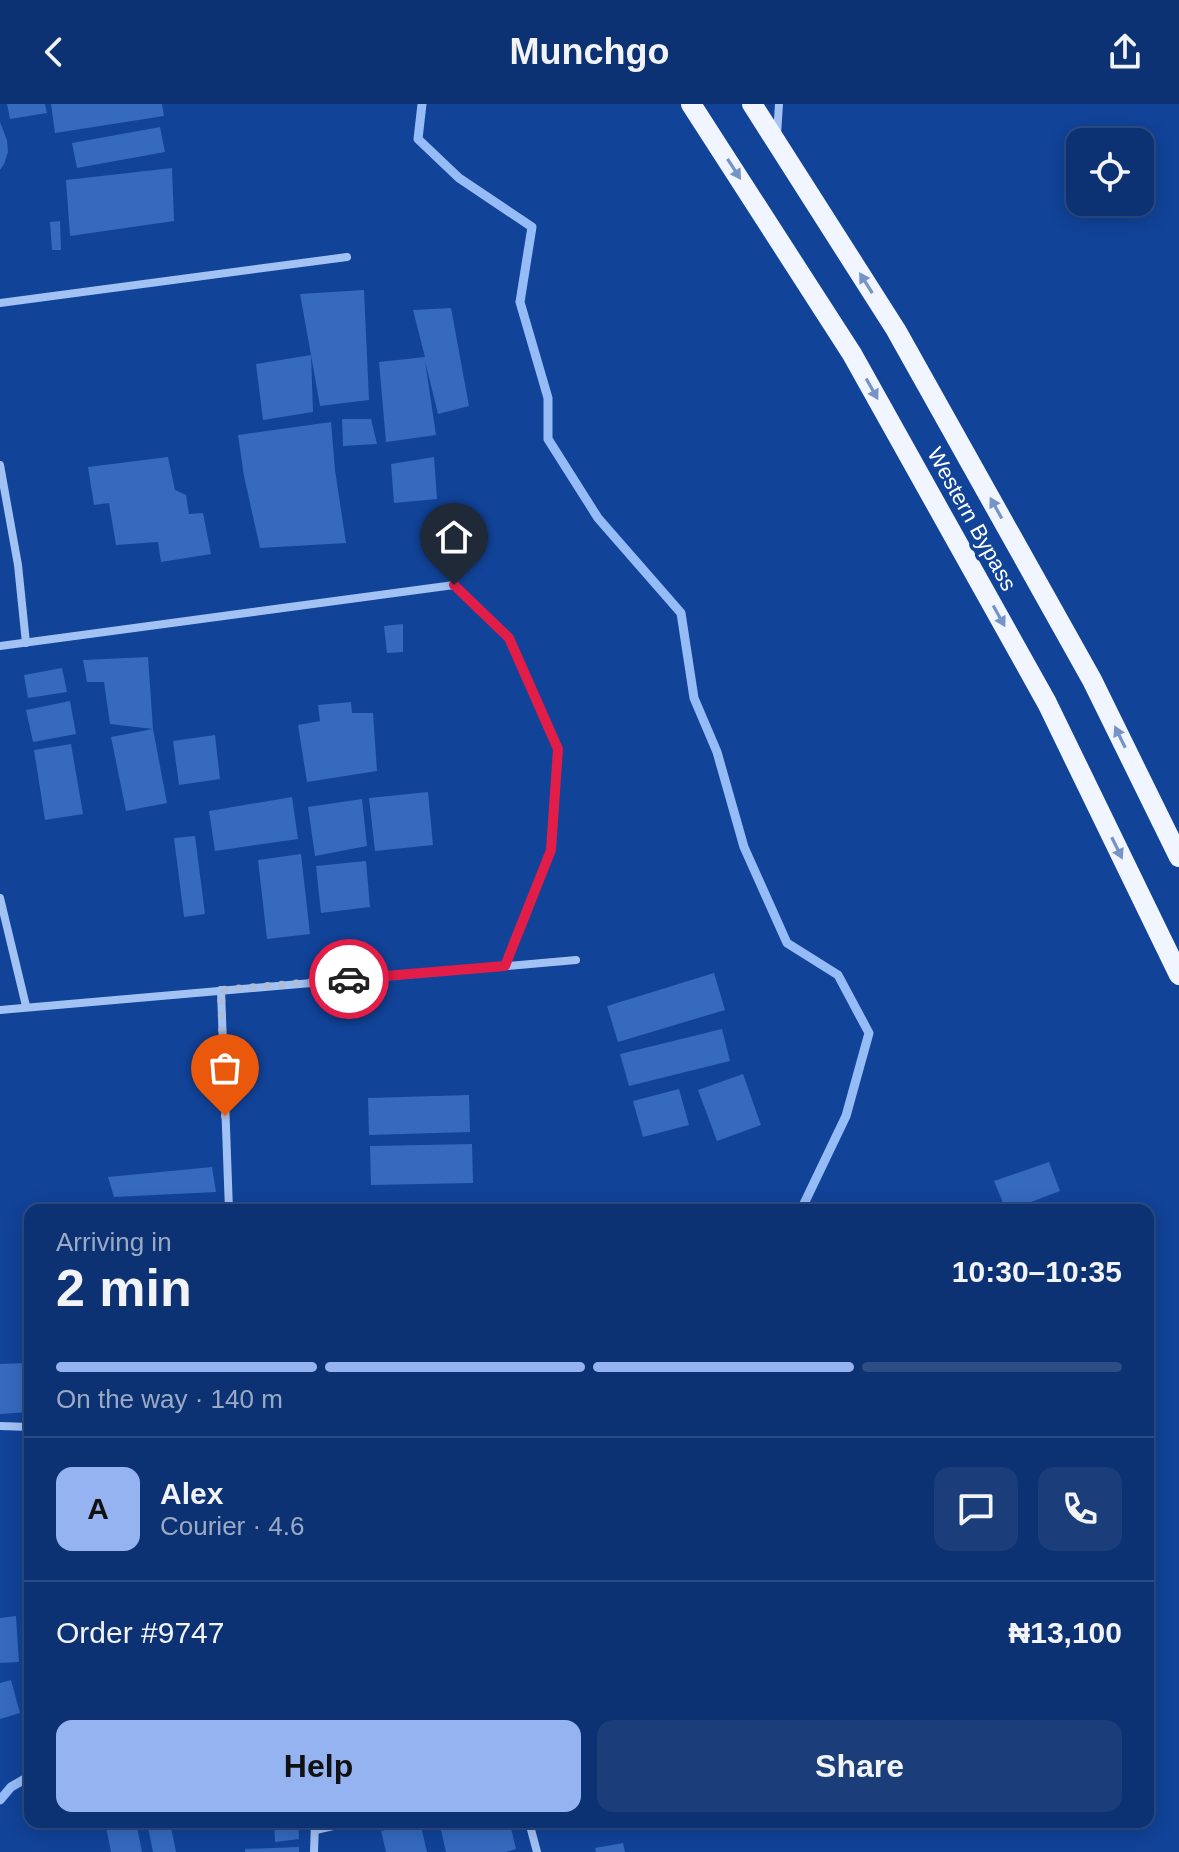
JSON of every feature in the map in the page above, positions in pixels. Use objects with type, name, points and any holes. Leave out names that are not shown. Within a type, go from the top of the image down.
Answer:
[{"type":"main road","name":"Western Bypass","points":[[691,104],[852,354],[1047,703],[1179,975]]},
{"type":"main road","name":"Western Bypass","points":[[752,104],[911,356],[1092,680],[1179,857]]},
{"type":"street","points":[[777,141],[779,104]]},
{"type":"street","points":[[0,303],[347,257]]},
{"type":"street","points":[[0,465],[18,565],[26,643]]},
{"type":"street","points":[[0,646],[454,585],[509,638],[558,749],[551,850],[505,966]]},
{"type":"street","points":[[0,898],[26,1006]]},
{"type":"street","points":[[0,1010],[576,960]]},
{"type":"street","points":[[221,990],[229,1204]]},
{"type":"street","points":[[0,1426],[24,1427]]},
{"type":"street","points":[[314,1852],[315,1828]]},
{"type":"street","points":[[531,1828],[537,1852]]},
{"type":"building","points":[[7,104],[45,104],[47,113],[10,119]]},
{"type":"building","points":[[51,104],[162,104],[164,116],[55,133]]},
{"type":"building","points":[[0,122],[8,152],[0,170]]},
{"type":"building","points":[[160,127],[165,152],[77,168],[72,143]]},
{"type":"building","points":[[172,168],[174,221],[70,236],[66,180]]},
{"type":"building","points":[[60,221],[61,250],[52,250],[50,222]]},
{"type":"building","points":[[364,290],[369,400],[320,406],[300,294]]},
{"type":"building","points":[[451,308],[469,406],[438,414],[425,361],[436,435],[386,442],[379,362],[425,357],[413,310]]},
{"type":"building","points":[[311,355],[313,412],[263,420],[256,364]]},
{"type":"building","points":[[342,419],[371,419],[377,444],[343,446]]},
{"type":"building","points":[[331,422],[346,543],[260,548],[238,435]]},
{"type":"building","points":[[168,457],[175,490],[186,495],[189,514],[203,513],[211,554],[161,562],[158,542],[116,545],[109,503],[94,505],[88,467]]},
{"type":"building","points":[[434,457],[437,499],[394,503],[391,464]]},
{"type":"building","points":[[403,624],[403,652],[387,653],[384,626]]},
{"type":"building","points":[[148,657],[153,729],[110,724],[104,682],[87,682],[83,660]]},
{"type":"building","points":[[62,668],[67,692],[28,698],[24,675]]},
{"type":"building","points":[[70,701],[76,734],[33,742],[26,710]]},
{"type":"building","points":[[351,702],[352,713],[373,713],[377,771],[307,782],[298,725],[320,721],[318,705]]},
{"type":"building","points":[[153,729],[167,803],[126,811],[111,737]]},
{"type":"building","points":[[215,735],[220,779],[179,785],[173,741]]},
{"type":"building","points":[[71,744],[83,814],[45,820],[34,750]]},
{"type":"building","points":[[428,792],[433,845],[375,851],[369,798]]},
{"type":"building","points":[[292,797],[298,839],[215,851],[209,811]]},
{"type":"building","points":[[362,799],[367,846],[315,856],[308,807]]},
{"type":"building","points":[[195,836],[205,914],[184,917],[174,838]]},
{"type":"building","points":[[301,854],[310,934],[267,939],[258,860]]},
{"type":"building","points":[[366,861],[370,907],[321,913],[316,866]]},
{"type":"building","points":[[714,973],[725,1010],[618,1042],[607,1006]]},
{"type":"building","points":[[722,1029],[730,1061],[629,1086],[620,1054]]},
{"type":"building","points":[[743,1074],[761,1125],[717,1141],[698,1090]]},
{"type":"building","points":[[679,1089],[689,1125],[643,1137],[633,1101]]},
{"type":"building","points":[[469,1095],[470,1132],[369,1135],[368,1098]]},
{"type":"building","points":[[472,1144],[473,1183],[371,1185],[370,1146]]},
{"type":"building","points":[[1049,1162],[1060,1191],[1026,1204],[1004,1204],[994,1181]]},
{"type":"building","points":[[212,1167],[216,1192],[114,1197],[108,1177]]},
{"type":"building","points":[[24,1363],[24,1412],[0,1414],[0,1364]]},
{"type":"building","points":[[16,1616],[19,1662],[0,1663],[0,1618]]},
{"type":"building","points":[[11,1680],[20,1713],[0,1719],[0,1683]]},
{"type":"building","points":[[106,1828],[137,1828],[142,1852],[111,1852]]},
{"type":"building","points":[[148,1828],[171,1828],[176,1852],[153,1852]]},
{"type":"building","points":[[274,1828],[298,1828],[299,1839],[275,1842]]},
{"type":"building","points":[[421,1828],[427,1852],[386,1852],[381,1831]]},
{"type":"building","points":[[440,1828],[511,1828],[516,1849],[506,1852],[446,1852]]},
{"type":"building","points":[[623,1843],[625,1852],[596,1852],[595,1848]]},
{"type":"building","points":[[299,1847],[299,1852],[245,1852],[245,1849]]},
{"type":"waterway","points":[[422,104],[418,139],[459,178],[532,227],[520,302],[548,398],[548,439],[598,518],[681,613],[694,698],[717,752],[744,847],[787,943],[838,975],[869,1033],[846,1116],[804,1204]]},
{"type":"waterway","points":[[0,1800],[11,1787],[24,1779]]},
{"type":"way so far","points":[[225,1116],[221,990],[349,979]]},
{"type":"route","points":[[349,979],[505,966],[551,850],[558,749],[509,638],[454,585]]}]
